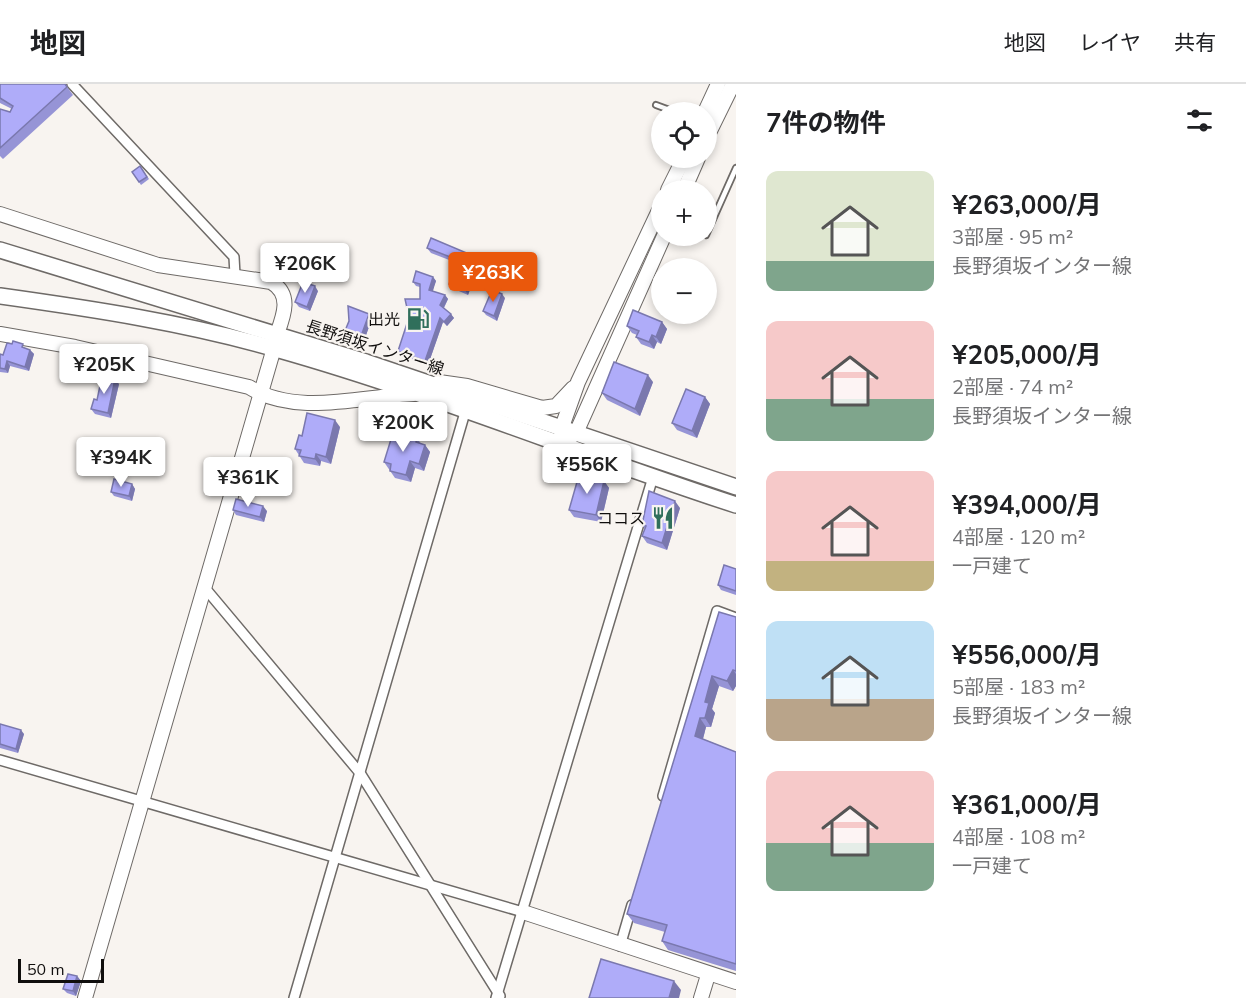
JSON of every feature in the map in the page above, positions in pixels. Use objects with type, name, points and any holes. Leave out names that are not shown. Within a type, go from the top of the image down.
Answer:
[{"type":"main road","name":"長野須坂インター線","points":[[0,250],[275,341],[561,445],[736,505]]},
{"type":"main road","name":"長野須坂インター線","points":[[0,296],[128,315],[275,341],[416,379],[736,487]]},
{"type":"street","points":[[72,84],[234,257],[235,275]]},
{"type":"street","points":[[710,102],[718,84]]},
{"type":"street","points":[[717,117],[733,84]]},
{"type":"street","points":[[0,214],[158,265],[271,282],[282,292],[285,300],[284,314],[85,998]]},
{"type":"street","points":[[561,445],[561,427],[578,382],[651,227]]},
{"type":"street","points":[[561,445],[576,433],[660,246]]},
{"type":"street","points":[[0,334],[75,347],[249,387],[260,394],[291,402],[317,404],[382,395],[424,394]]},
{"type":"street","points":[[416,379],[467,386],[542,408],[556,406],[564,400],[578,382]]},
{"type":"street","points":[[294,998],[466,409]]},
{"type":"street","points":[[499,996],[652,477]]},
{"type":"street","points":[[205,588],[360,773],[499,996]]},
{"type":"street","points":[[660,807],[717,611],[736,618]]},
{"type":"street","points":[[0,760],[334,858],[431,884],[523,912],[708,975],[736,982]]},
{"type":"street","points":[[620,946],[633,899]]},
{"type":"street","points":[[701,998],[708,975]]},
{"type":"lane","points":[[717,211],[736,168]]},
{"type":"building","points":[[0,84],[65,84],[67,87],[0,148],[0,109],[10,112],[13,106],[0,98]]},
{"type":"building","points":[[140,166],[147,177],[139,182],[132,172]]},
{"type":"building","points":[[431,238],[495,265],[492,273],[474,266],[465,290],[449,284],[458,260],[427,248]]},
{"type":"building","points":[[416,271],[433,277],[429,290],[445,295],[440,305],[451,314],[444,322],[440,318],[425,361],[398,351],[412,308],[407,308],[405,299],[420,299],[420,284],[413,282]]},
{"type":"building","points":[[303,282],[315,286],[307,307],[295,302]]},
{"type":"building","points":[[492,290],[502,294],[494,316],[483,311]]},
{"type":"building","points":[[348,306],[369,314],[360,339],[344,333],[349,321]]},
{"type":"building","points":[[633,310],[651,317],[651,324],[661,324],[656,337],[652,335],[649,342],[636,337],[639,331],[627,326]]},
{"type":"building","points":[[13,341],[23,344],[22,347],[30,350],[25,367],[7,361],[5,369],[0,368],[0,354],[3,355],[7,343],[12,344]]},
{"type":"building","points":[[614,362],[648,375],[635,409],[602,393]]},
{"type":"building","points":[[102,376],[115,379],[108,413],[91,409],[94,399],[97,400]]},
{"type":"building","points":[[686,389],[705,397],[692,431],[672,423]]},
{"type":"building","points":[[307,413],[335,420],[326,457],[316,454],[315,459],[299,456],[301,450],[295,449],[299,435],[302,436]]},
{"type":"building","points":[[398,433],[417,438],[416,442],[425,445],[419,464],[410,461],[406,475],[390,471],[391,464],[384,462],[392,436],[397,438]]},
{"type":"building","points":[[579,475],[604,481],[596,515],[569,510]]},
{"type":"building","points":[[114,479],[132,484],[129,496],[111,492]]},
{"type":"building","points":[[649,491],[675,501],[662,543],[642,536],[646,526],[642,525]]},
{"type":"building","points":[[236,499],[263,506],[260,517],[233,510]]},
{"type":"building","points":[[724,565],[736,569],[736,591],[718,585]]},
{"type":"building","points":[[719,612],[736,617],[736,671],[733,670],[727,681],[712,676],[705,702],[709,703],[705,718],[700,718],[695,736],[736,752],[736,964],[662,941],[667,925],[627,914]]},
{"type":"building","points":[[0,724],[21,730],[16,749],[0,744]]},
{"type":"building","points":[[601,959],[674,981],[669,998],[589,998]]},
{"type":"building","points":[[68,974],[77,976],[73,991],[63,989]]},
{"type":"place","name":"出光","points":[[418,319]]},
{"type":"place","name":"ココス","points":[[663,518]]}]
